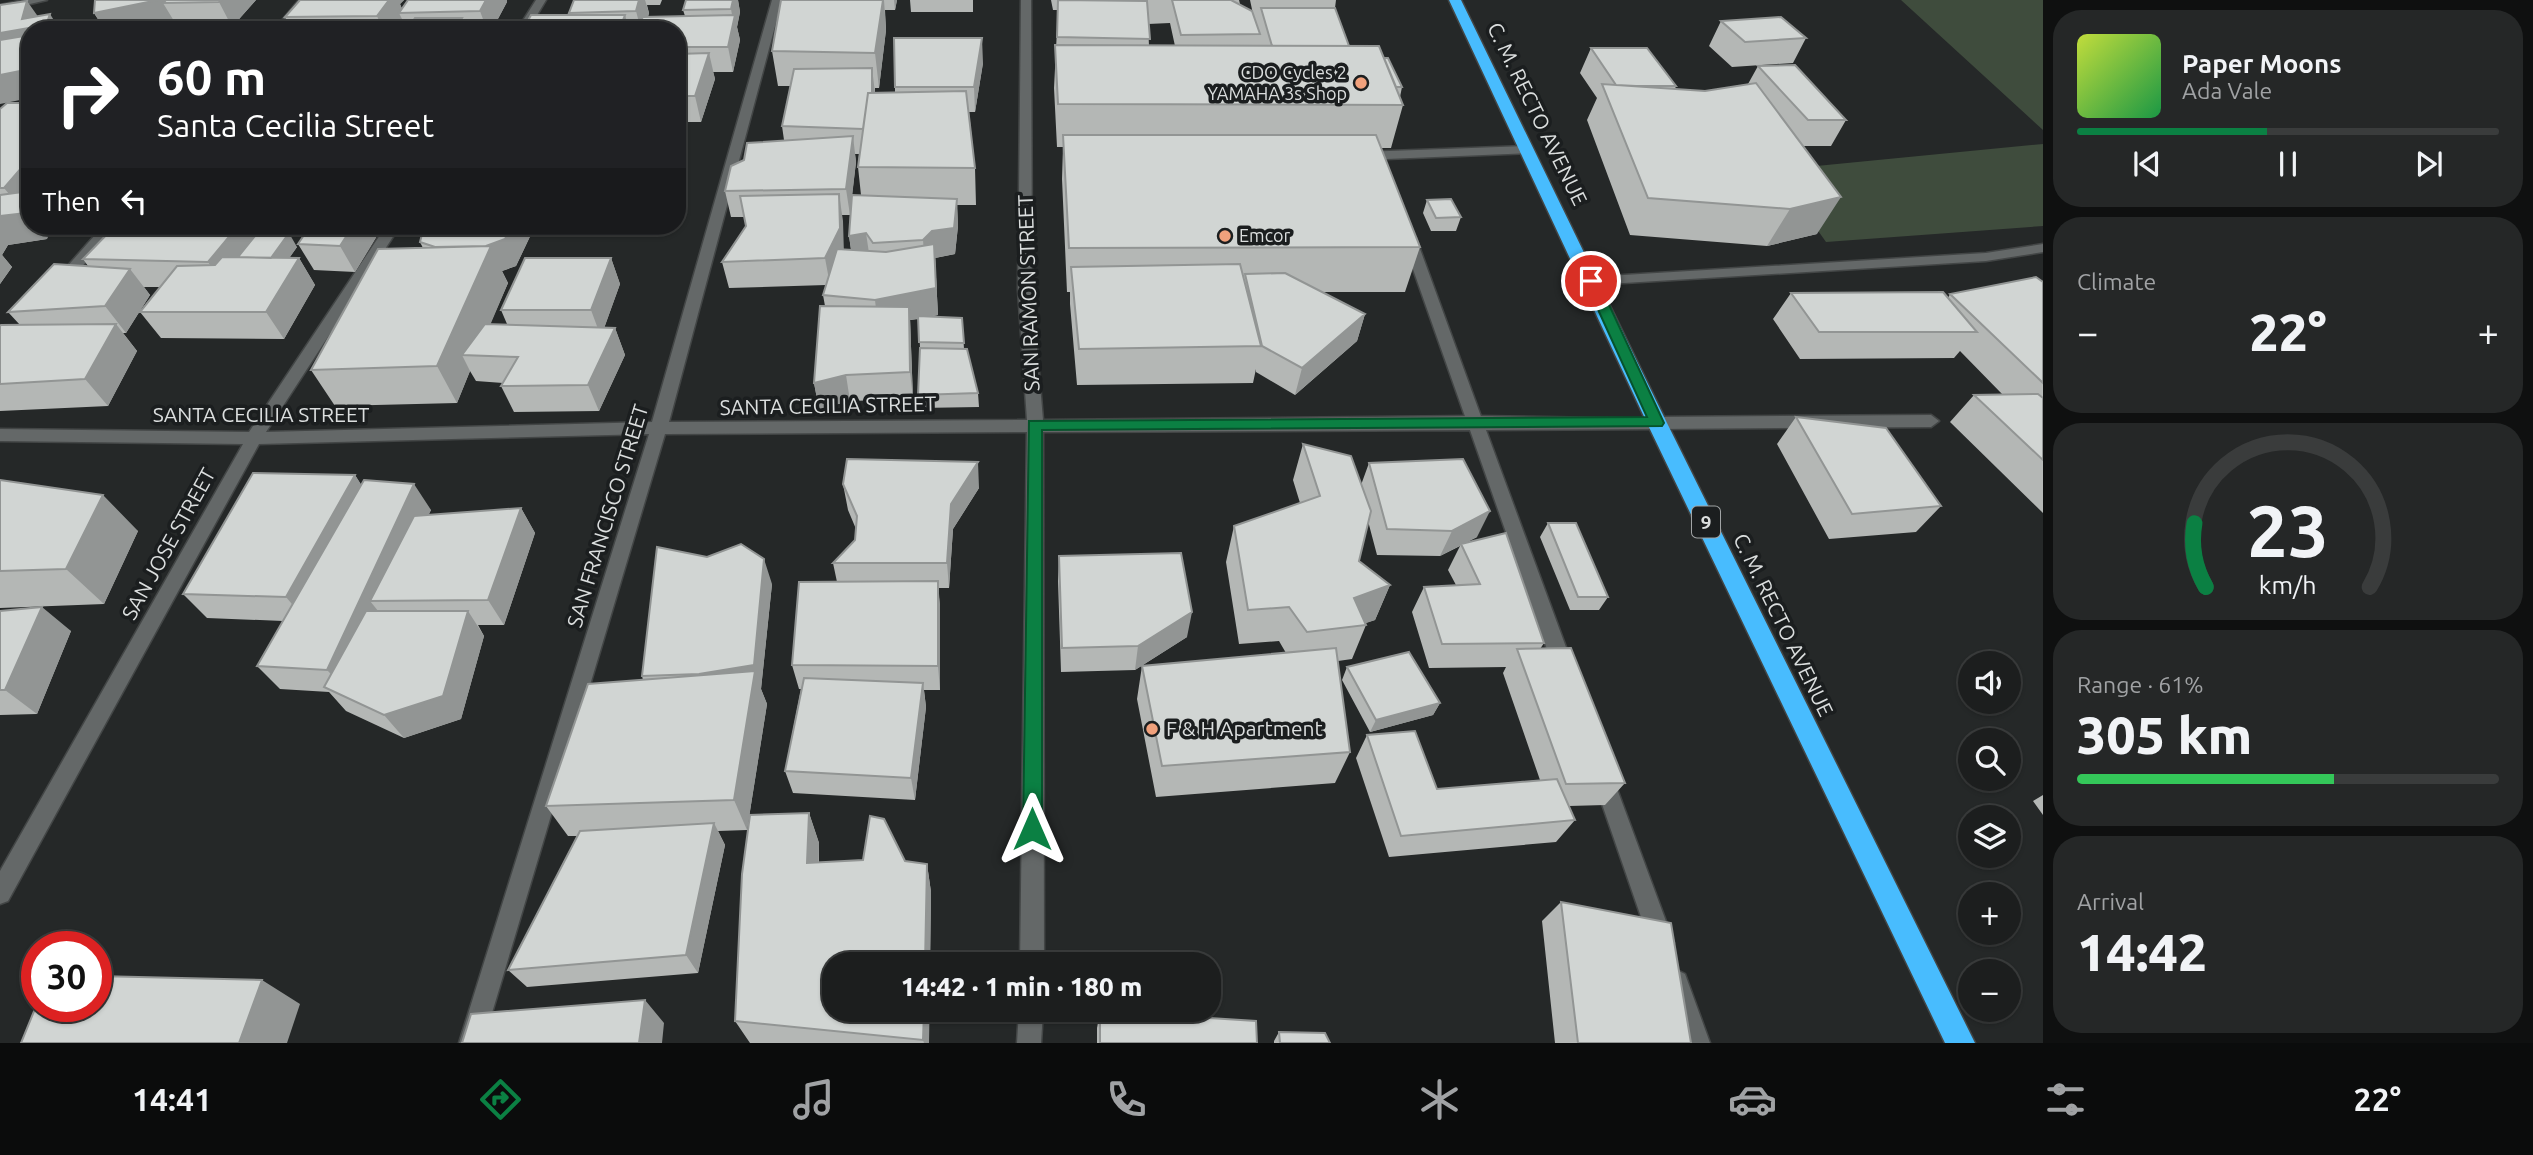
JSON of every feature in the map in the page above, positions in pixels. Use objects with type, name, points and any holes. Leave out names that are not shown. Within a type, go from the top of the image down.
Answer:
[{"type":"highway","name":"C. M. RECTO AVENUE","points":[[1455,0],[1657,423],[1960,1043]]},
{"type":"street","points":[[0,8],[42,0]]},
{"type":"street","points":[[287,21],[305,0]]},
{"type":"street","points":[[528,21],[541,0]]},
{"type":"street","name":"SAN FRANCISCO STREET","points":[[471,1043],[659,428],[777,0]]},
{"type":"street","name":"SAN RAMON STREET","points":[[1026,0],[1025,290],[1035,425],[1032,952]]},
{"type":"street","points":[[1352,156],[1382,161],[1527,150]]},
{"type":"street","points":[[1403,219],[1573,694]]},
{"type":"street","points":[[55,289],[102,235]]},
{"type":"street","name":"SAN JOSE STREET","points":[[0,893],[254,438],[387,235]]},
{"type":"street","points":[[1591,281],[1986,257],[2043,248]]},
{"type":"street","name":"SANTA CECILIA STREET","points":[[0,435],[254,438],[659,428],[1931,421]]},
{"type":"street","points":[[1596,759],[1698,1043]]},
{"type":"street","points":[[1029,1043],[1030,1022]]},
{"type":"green space","points":[[1901,0],[2043,0],[2043,130]]},
{"type":"green space","points":[[2043,144],[2043,226],[1826,242],[1775,170]]},
{"type":"building","points":[[95,0],[158,0],[94,13]]},
{"type":"building","points":[[166,0],[221,0],[163,3]]},
{"type":"building","points":[[300,0],[389,0],[377,16],[285,17]]},
{"type":"building","points":[[408,0],[486,0],[480,11],[399,13]]},
{"type":"building","points":[[574,0],[639,0],[636,11],[569,13]]},
{"type":"building","points":[[686,0],[733,0],[731,9],[683,10]]},
{"type":"building","points":[[781,0],[883,0],[875,53],[772,51]]},
{"type":"building","points":[[1058,0],[1147,1],[1150,39],[1057,37]]},
{"type":"building","points":[[1172,0],[1231,0],[1252,11],[1260,34],[1181,35]]},
{"type":"building","points":[[27,1],[22,19],[50,14],[47,21],[21,21],[21,29],[0,33],[0,5]]},
{"type":"building","points":[[1261,8],[1335,8],[1349,46],[1272,46]]},
{"type":"building","points":[[531,15],[625,15],[623,21],[528,21]]},
{"type":"building","points":[[735,15],[728,47],[686,47],[686,21],[640,21],[643,17]]},
{"type":"building","points":[[1781,17],[1806,38],[1745,42],[1721,21]]},
{"type":"building","points":[[415,18],[462,18],[460,21],[413,21]]},
{"type":"building","points":[[21,36],[21,71],[0,75],[0,40]]},
{"type":"building","points":[[894,38],[982,38],[974,87],[895,87]]},
{"type":"building","points":[[1055,45],[1379,46],[1403,105],[1058,104]]},
{"type":"building","points":[[1591,48],[1647,48],[1676,86],[1616,85]]},
{"type":"building","points":[[709,53],[695,96],[686,96],[686,54]]},
{"type":"building","points":[[1384,58],[1388,58],[1402,87],[1396,87]]},
{"type":"building","points":[[1795,65],[1846,120],[1808,120],[1758,66]]},
{"type":"building","points":[[872,68],[872,93],[868,93],[863,129],[782,126],[794,69]]},
{"type":"building","points":[[1756,83],[1841,197],[1790,209],[1648,198],[1602,84],[1705,91]]},
{"type":"building","points":[[966,91],[975,168],[858,167],[868,93]]},
{"type":"building","points":[[7,103],[21,103],[21,168],[4,188],[0,188],[0,109]]},
{"type":"building","points":[[1063,135],[1376,135],[1420,247],[1069,248]]},
{"type":"building","points":[[853,136],[846,189],[725,191],[731,166],[744,160],[747,143]]},
{"type":"building","points":[[21,192],[21,214],[0,216],[0,195]]},
{"type":"building","points":[[839,194],[840,228],[825,258],[722,262],[746,226],[740,196]]},
{"type":"building","points":[[852,195],[957,199],[954,228],[932,231],[923,240],[873,243],[866,233],[849,236]]},
{"type":"building","points":[[1451,199],[1461,217],[1436,218],[1427,200]]},
{"type":"building","points":[[106,235],[230,235],[208,262],[83,259]]},
{"type":"building","points":[[256,235],[288,235],[271,258],[238,257]]},
{"type":"building","points":[[304,235],[347,235],[340,246],[298,244]]},
{"type":"building","points":[[422,235],[507,235],[505,239],[486,246],[435,247],[420,242]]},
{"type":"building","points":[[934,244],[936,288],[875,300],[823,295],[837,249],[886,252]]},
{"type":"building","points":[[491,246],[437,366],[311,370],[378,249]]},
{"type":"building","points":[[222,257],[299,258],[266,312],[140,312],[177,266],[215,265]]},
{"type":"building","points":[[525,258],[611,258],[591,310],[501,310]]},
{"type":"building","points":[[54,264],[130,269],[105,306],[8,312]]},
{"type":"building","points":[[1240,264],[1261,346],[1079,349],[1071,267]]},
{"type":"building","points":[[1285,273],[1365,314],[1302,368],[1262,346],[1245,274]]},
{"type":"building","points":[[2036,277],[2043,282],[2043,383],[1950,294]]},
{"type":"building","points":[[1943,292],[1977,332],[1819,332],[1791,293]]},
{"type":"building","points":[[820,306],[909,307],[910,372],[846,375],[814,383]]},
{"type":"building","points":[[918,316],[962,318],[964,343],[919,342]]},
{"type":"building","points":[[116,324],[85,379],[0,384],[1,325]]},
{"type":"building","points":[[485,324],[615,328],[588,385],[501,386],[518,357],[462,355]]},
{"type":"building","points":[[920,348],[967,349],[978,393],[918,395]]},
{"type":"building","points":[[2038,394],[2043,398],[2043,460],[1974,395]]},
{"type":"building","points":[[1796,417],[1886,428],[1941,506],[1852,514]]},
{"type":"building","points":[[1303,444],[1351,456],[1371,511],[1359,561],[1390,585],[1354,598],[1366,625],[1307,632],[1289,607],[1248,610],[1234,526],[1320,496]]},
{"type":"building","points":[[847,459],[978,462],[951,504],[947,563],[833,563],[855,540],[857,516],[843,484]]},
{"type":"building","points":[[1463,459],[1490,511],[1452,531],[1387,529],[1369,463]]},
{"type":"building","points":[[253,473],[355,475],[286,597],[183,594]]},
{"type":"building","points":[[0,480],[103,495],[66,569],[0,571]]},
{"type":"building","points":[[364,480],[414,484],[327,670],[257,666]]},
{"type":"building","points":[[521,508],[488,600],[370,601],[414,516]]},
{"type":"building","points":[[1548,523],[1576,523],[1608,597],[1578,597]]},
{"type":"building","points":[[1506,533],[1544,643],[1442,644],[1424,587],[1480,584],[1461,544]]},
{"type":"building","points":[[741,544],[764,559],[754,665],[699,674],[642,676],[657,547],[707,557]]},
{"type":"building","points":[[1181,553],[1192,612],[1138,646],[1062,648],[1059,556]]},
{"type":"building","points":[[938,581],[938,666],[792,665],[799,582]]},
{"type":"building","points":[[42,607],[5,690],[0,690],[0,611]]},
{"type":"building","points":[[366,611],[468,611],[443,696],[384,715],[324,687]]},
{"type":"building","points":[[1336,648],[1350,752],[1162,766],[1142,666]]},
{"type":"building","points":[[1571,648],[1625,783],[1566,784],[1517,649]]},
{"type":"building","points":[[1409,652],[1440,703],[1376,720],[1347,667]]},
{"type":"building","points":[[755,671],[734,800],[546,806],[588,684]]},
{"type":"building","points":[[804,678],[923,683],[911,778],[785,771]]},
{"type":"building","points":[[1415,731],[1437,789],[1557,779],[1575,820],[1401,836],[1367,735]]},
{"type":"building","points":[[809,813],[807,863],[863,860],[870,816],[884,819],[905,861],[927,864],[925,952],[822,952],[822,1022],[924,1022],[923,1040],[735,1021],[742,874],[750,815]]},
{"type":"building","points":[[714,823],[686,955],[508,970],[580,831]]},
{"type":"building","points":[[1561,902],[1671,923],[1691,1043],[1578,1043]]},
{"type":"building","points":[[112,976],[262,980],[239,1043],[21,1043],[30,1022],[112,1022]]},
{"type":"building","points":[[645,1000],[639,1043],[462,1043],[471,1014]]},
{"type":"building","points":[[1221,1019],[1256,1021],[1257,1043],[1100,1043],[1100,1022],[1221,1022]]},
{"type":"building","points":[[1279,1032],[1325,1033],[1330,1043],[1280,1043]]},
{"type":"place","name":"CDO Cycles 2 YAMAHA 3s Shop","points":[[1361,83]]},
{"type":"place","name":"Emcor","points":[[1225,236]]},
{"type":"place","name":"F & H Apartment","points":[[1152,729]]},
{"type":"route","points":[[1032,829],[1035,425],[1657,423],[1591,281]]}]
